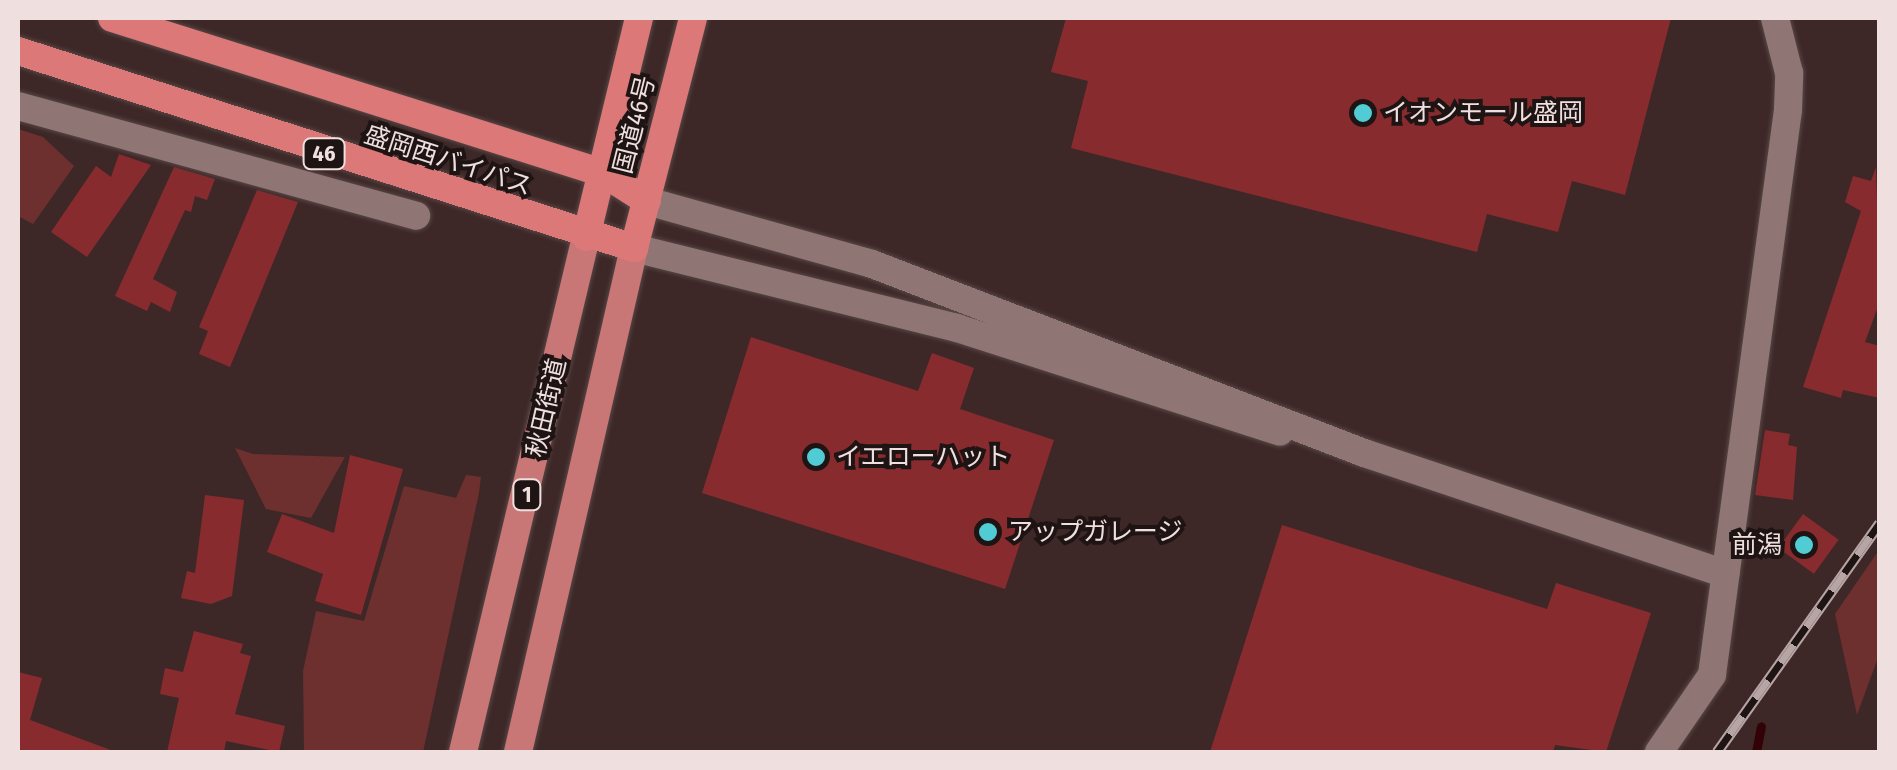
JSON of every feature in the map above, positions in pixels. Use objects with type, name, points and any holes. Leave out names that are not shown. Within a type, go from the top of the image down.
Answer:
[{"type":"highway","name":"盛岡西バイパス","points":[[112,18],[602,172],[647,201]]},
{"type":"highway","name":"国道46号","points":[[586,237],[640,18]]},
{"type":"highway","name":"国道46号","points":[[634,248],[693,18]]},
{"type":"highway","name":"盛岡西バイパス","points":[[18,51],[586,237],[634,248]]},
{"type":"main road","name":"秋田街道","points":[[463,752],[586,237]]},
{"type":"main road","name":"秋田街道","points":[[518,752],[634,248]]},
{"type":"street","points":[[1659,752],[1712,676],[1788,110],[1788,73],[1775,18]]},
{"type":"street","points":[[18,106],[416,216]]},
{"type":"street","points":[[647,201],[872,264],[1364,453],[1725,574]]},
{"type":"street","points":[[634,248],[957,328],[1218,417],[1364,453]]},
{"type":"shaded area","points":[[18,129],[43,137],[74,166],[33,224],[18,216]]},
{"type":"shaded area","points":[[235,448],[253,454],[345,457],[311,518],[266,509]]},
{"type":"shaded area","points":[[466,475],[481,477],[479,493],[423,752],[304,752],[303,671],[316,611],[364,621],[404,486],[456,498]]},
{"type":"shaded area","points":[[1879,550],[1879,655],[1857,715],[1835,614]]},
{"type":"building","name":"イオンモール盛岡","points":[[1066,18],[1671,18],[1625,195],[1572,181],[1558,232],[1487,214],[1477,252],[1071,148],[1088,81],[1051,72]]},
{"type":"building","points":[[119,154],[151,165],[87,257],[51,232],[96,166],[111,177]]},
{"type":"building","points":[[174,167],[215,179],[207,200],[195,196],[191,212],[185,210],[153,279],[177,292],[170,312],[151,302],[147,311],[115,296]]},
{"type":"building","points":[[1876,167],[1880,301],[1865,342],[1880,346],[1880,398],[1843,390],[1841,398],[1803,387],[1861,211],[1845,202],[1853,176],[1871,181]]},
{"type":"building","points":[[257,190],[298,202],[230,367],[199,354],[208,331],[199,327]]},
{"type":"building","points":[[751,337],[918,391],[932,353],[974,368],[960,409],[1054,440],[1005,589],[702,493]]},
{"type":"building","points":[[1765,430],[1790,434],[1788,445],[1797,447],[1793,500],[1755,495]]},
{"type":"building","points":[[350,455],[403,469],[361,615],[315,601],[323,574],[267,552],[282,514],[334,533]]},
{"type":"building","points":[[205,495],[244,500],[232,596],[211,604],[181,598],[187,571],[195,573]]},
{"type":"building","points":[[1803,514],[1839,540],[1814,574],[1778,548]]},
{"type":"building","points":[[1282,525],[1547,609],[1556,583],[1651,613],[1606,752],[1555,745],[1553,752],[1210,752]]},
{"type":"building","points":[[194,631],[243,644],[240,653],[251,656],[235,714],[285,726],[279,752],[226,741],[224,752],[167,752],[179,698],[160,694],[165,668],[183,672]]},
{"type":"building","points":[[18,672],[42,678],[30,720],[116,752],[18,752]]},
{"type":"waterway","points":[[1756,752],[1761,726]]},
{"type":"railway","points":[[1717,752],[1880,523]]},
{"type":"place","name":"イオンモール盛岡","points":[[1363,113]]},
{"type":"place","name":"イエローハット","points":[[816,457]]},
{"type":"place","name":"アップガレージ","points":[[988,532]]},
{"type":"place","name":"前潟","points":[[1804,545]]}]
